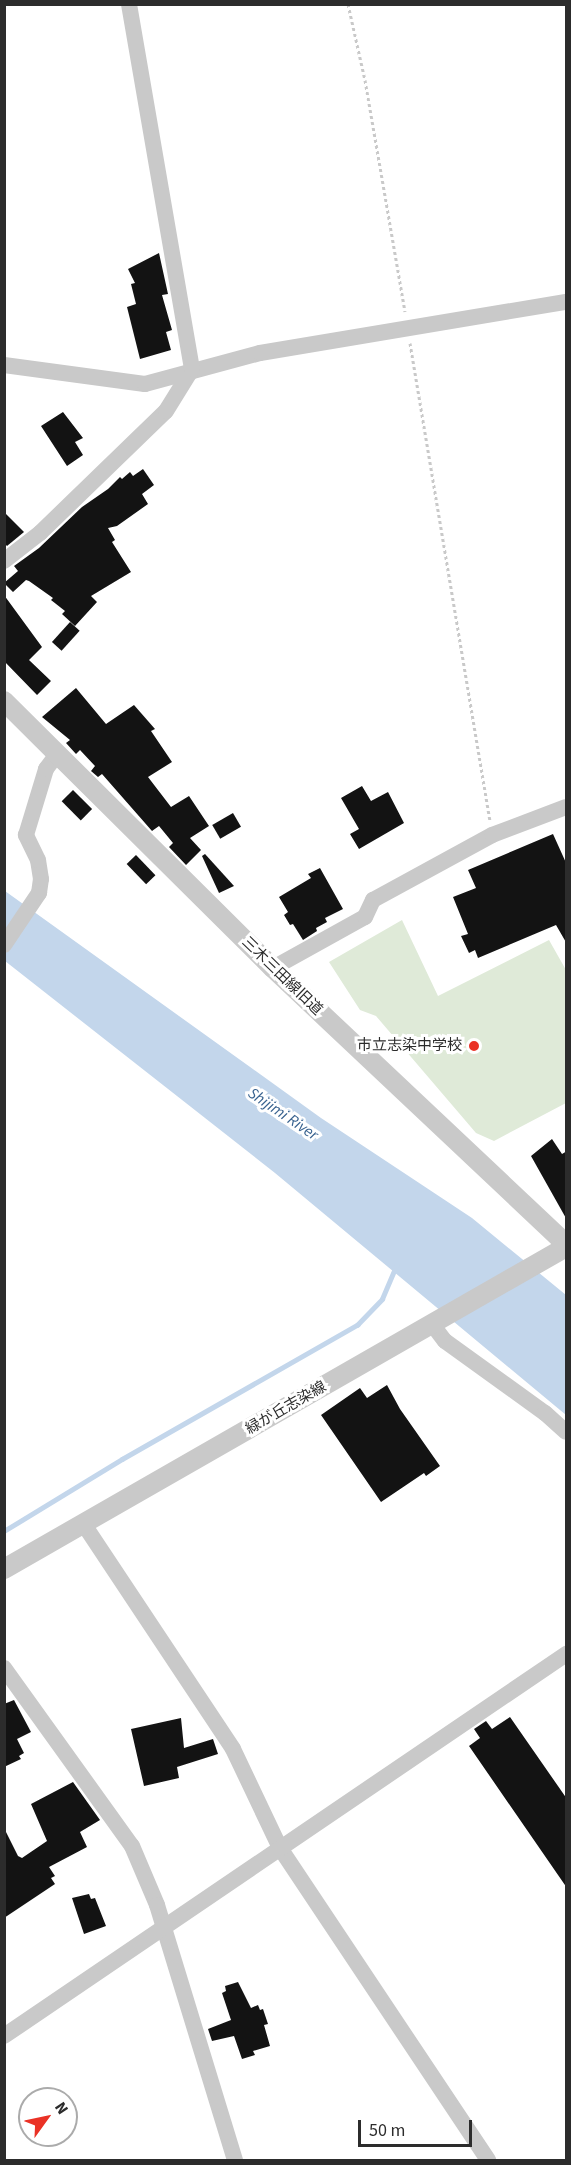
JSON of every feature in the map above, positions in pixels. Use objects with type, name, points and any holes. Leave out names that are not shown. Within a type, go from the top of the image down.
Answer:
[{"type":"street","points":[[4,561],[40,533],[166,411],[192,369],[129,4]]},
{"type":"street","points":[[4,365],[146,384],[192,369],[260,354],[408,327],[567,302]]},
{"type":"street","name":"三木三田線旧道","points":[[4,701],[273,968],[567,1246]]},
{"type":"street","points":[[4,945],[39,893],[41,879],[38,860],[26,835],[46,769],[58,753]]},
{"type":"street","points":[[273,968],[365,916],[373,900],[492,835],[567,807]]},
{"type":"street","name":"緑が丘志染線","points":[[4,1569],[567,1246]]},
{"type":"street","points":[[432,1324],[445,1341],[545,1413],[567,1432]]},
{"type":"street","points":[[83,1523],[233,1749],[280,1848],[488,2160]]},
{"type":"street","points":[[4,2036],[567,1654]]},
{"type":"street","points":[[4,1668],[132,1846],[157,1905],[235,2160]]},
{"type":"path","points":[[348,4],[365,80],[408,327],[492,835]]},
{"type":"green space","points":[[402,920],[438,996],[549,940],[566,970],[566,1103],[494,1141],[476,1133],[376,1016],[360,1010],[329,962]]},
{"type":"water","name":"Shijimi River","points":[[5,891],[321,1118],[472,1218],[566,1295],[566,1415],[275,1173],[5,961]]},
{"type":"building","points":[[159,253],[168,294],[162,295],[172,330],[166,332],[171,350],[140,359],[127,307],[136,304],[131,284],[135,283],[128,269]]},
{"type":"building","points":[[63,412],[83,438],[75,442],[83,455],[67,466],[41,426]]},
{"type":"building","points":[[143,469],[154,485],[142,494],[148,504],[117,526],[108,528],[115,540],[112,542],[131,572],[91,596],[97,602],[75,626],[62,614],[65,611],[51,600],[53,598],[29,581],[26,580],[13,592],[4,583],[18,571],[14,566],[39,548],[82,507],[108,489],[120,477],[122,479],[130,472],[133,476]]},
{"type":"building","points":[[4,512],[24,532],[7,546],[4,543]]},
{"type":"building","points":[[4,595],[42,647],[29,660],[51,681],[37,695],[4,661]]},
{"type":"building","points":[[70,622],[80,631],[62,651],[52,642]]},
{"type":"building","points":[[76,688],[106,724],[134,705],[155,729],[151,731],[172,762],[148,777],[171,807],[189,796],[209,826],[190,838],[201,850],[186,865],[169,847],[173,843],[159,826],[152,831],[102,774],[98,777],[91,771],[95,766],[80,750],[76,754],[66,743],[70,740],[42,717]]},
{"type":"building","points":[[362,786],[371,801],[388,792],[404,823],[359,849],[350,834],[359,829],[341,798]]},
{"type":"building","points":[[73,790],[92,809],[81,820],[62,801]]},
{"type":"building","points":[[233,813],[241,827],[220,839],[212,825]]},
{"type":"building","points":[[553,834],[567,865],[567,944],[556,925],[478,958],[475,950],[469,953],[461,936],[468,934],[453,897],[476,888],[468,870]]},
{"type":"building","points":[[205,854],[234,886],[219,893],[202,856]]},
{"type":"building","points":[[136,855],[155,875],[146,884],[127,864]]},
{"type":"building","points":[[320,868],[343,909],[325,918],[327,922],[303,940],[284,915],[288,912],[279,897],[311,878],[308,874]]},
{"type":"building","points":[[552,1139],[562,1154],[567,1151],[567,1220],[531,1156]]},
{"type":"building","points":[[387,1385],[400,1409],[440,1466],[426,1476],[424,1473],[381,1502],[321,1415],[360,1388],[367,1398]]},
{"type":"building","points":[[14,1700],[31,1732],[17,1739],[24,1753],[19,1756],[21,1759],[4,1767],[4,1704]]},
{"type":"building","points":[[510,1717],[567,1799],[567,1888],[469,1746],[480,1738],[474,1729],[486,1721],[492,1729]]},
{"type":"building","points":[[181,1718],[184,1748],[213,1739],[218,1754],[177,1767],[179,1778],[144,1786],[131,1729]]},
{"type":"building","points":[[73,1782],[100,1820],[80,1832],[87,1847],[49,1867],[55,1876],[51,1878],[55,1884],[4,1918],[4,1828],[18,1856],[22,1858],[47,1841],[31,1804]]},
{"type":"building","points":[[89,1894],[91,1899],[95,1898],[106,1926],[84,1934],[72,1898]]},
{"type":"building","points":[[238,1982],[251,2008],[258,2005],[260,2010],[263,2009],[268,2024],[264,2025],[270,2046],[253,2051],[255,2055],[242,2059],[234,2036],[212,2041],[208,2029],[231,2020],[222,1993],[226,1991],[225,1986]]},
{"type":"waterway","points":[[4,1531],[122,1459],[357,1325],[382,1299],[396,1266]]},
{"type":"place","name":"市立志染中学校","points":[[474,1046]]}]
